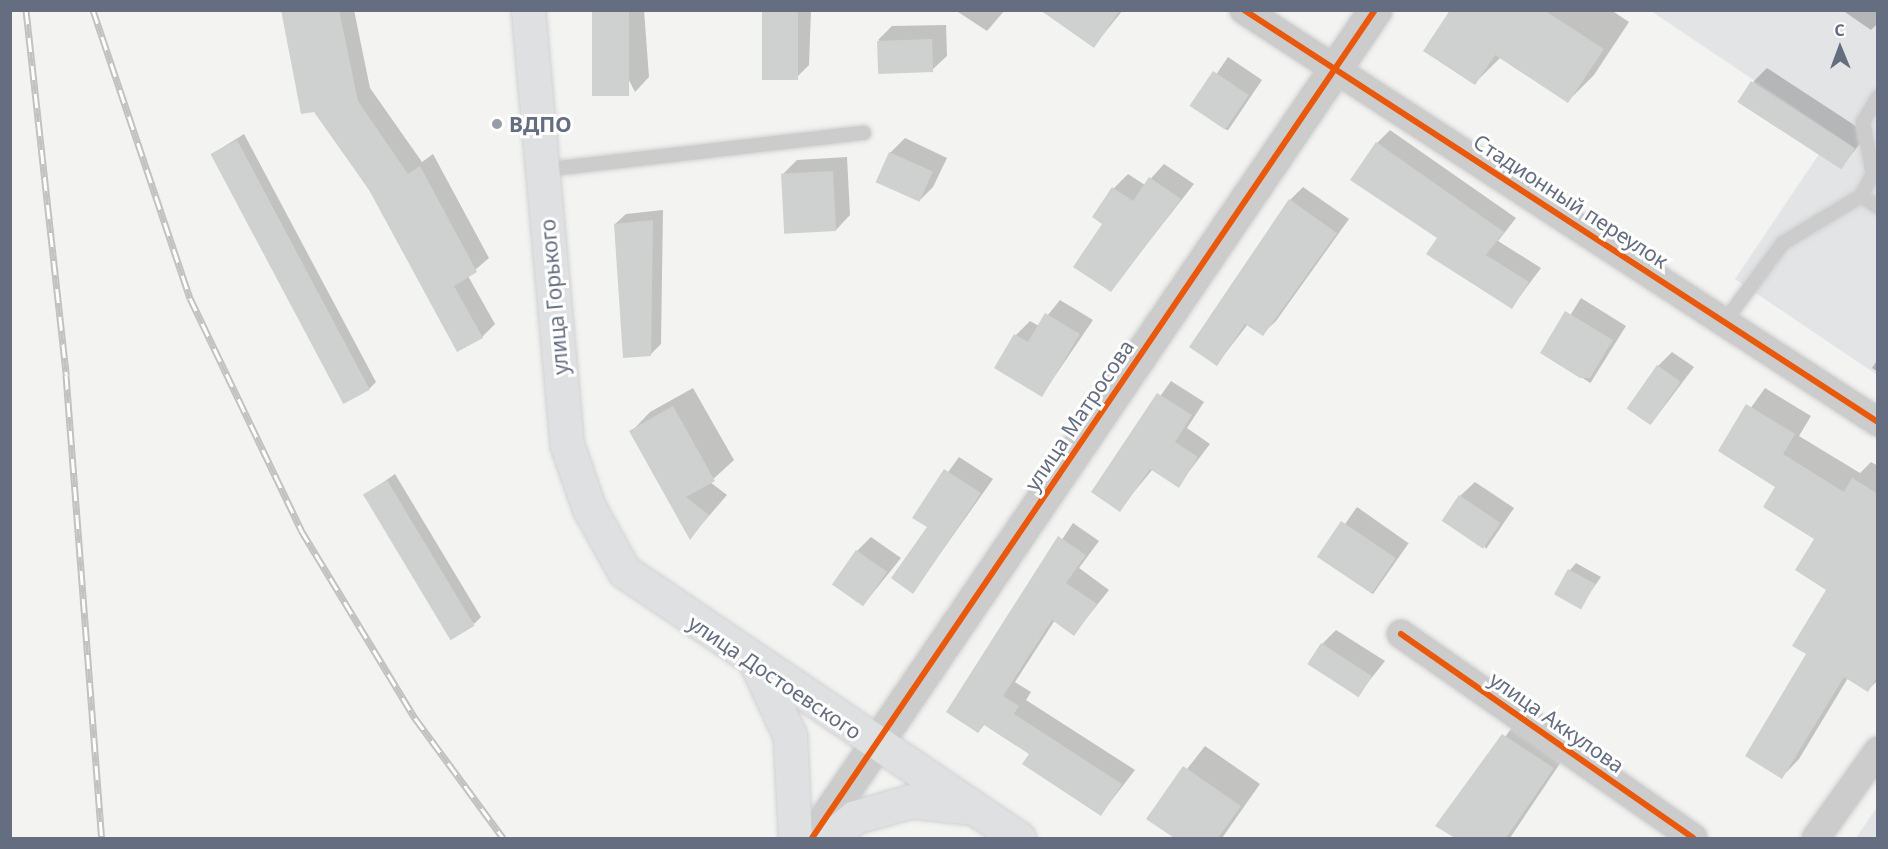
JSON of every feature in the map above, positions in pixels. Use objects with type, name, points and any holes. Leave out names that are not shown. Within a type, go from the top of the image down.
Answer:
[{"type":"main road","name":"улица Горького","points":[[528,10],[567,445],[589,508],[624,571]]},
{"type":"main road","name":"улица Достоевского","points":[[624,571],[758,667],[969,808],[1020,838]]},
{"type":"main road","points":[[758,667],[790,736],[795,838]]},
{"type":"main road","points":[[829,838],[855,818],[910,801],[969,808]]},
{"type":"street","name":"Стадионный переулок","points":[[1244,10],[1878,422]]},
{"type":"street","name":"улица Матросова","points":[[812,838],[1375,10]]},
{"type":"street","name":"улица Аккулова","points":[[1401,634],[1692,838]]},
{"type":"street","points":[[1816,838],[1878,751]]},
{"type":"lane","points":[[1725,321],[1783,243],[1861,196],[1873,174],[1863,122],[1878,97]]},
{"type":"lane","points":[[543,170],[864,133]]},
{"type":"lane","points":[[1861,196],[1878,207]]},
{"type":"shaded area","points":[[1651,11],[1877,11],[1877,375],[1735,279],[1819,154],[1841,169],[1855,148]]},
{"type":"shaded area","points":[[1877,807],[1877,838],[1856,838]]},
{"type":"building","points":[[281,10],[339,10],[358,101],[408,174],[420,166],[477,272],[454,286],[483,338],[457,352],[369,190],[314,112],[301,114]]},
{"type":"building","points":[[592,10],[629,10],[629,96],[592,96]]},
{"type":"building","points":[[762,10],[798,10],[798,80],[762,80]]},
{"type":"building","points":[[1040,10],[1120,10],[1094,48]]},
{"type":"building","points":[[1450,10],[1544,10],[1604,49],[1568,103],[1495,55],[1475,85],[1423,51]]},
{"type":"building","points":[[932,39],[933,72],[878,74],[877,41]]},
{"type":"building","points":[[1213,71],[1249,95],[1225,130],[1190,106]]},
{"type":"building","points":[[1751,81],[1855,149],[1841,170],[1737,102]]},
{"type":"building","points":[[237,140],[370,390],[343,404],[211,154]]},
{"type":"building","points":[[1376,142],[1504,232],[1486,255],[1529,282],[1512,309],[1426,254],[1437,238],[1350,180]]},
{"type":"building","points":[[889,152],[933,172],[919,202],[876,182]]},
{"type":"building","points":[[833,171],[836,231],[784,234],[781,174]]},
{"type":"building","points":[[1149,177],[1181,199],[1111,292],[1073,267],[1102,224],[1092,217],[1112,187],[1133,201]]},
{"type":"building","points":[[1289,199],[1337,233],[1263,336],[1245,324],[1217,366],[1189,347]]},
{"type":"building","points":[[653,220],[651,356],[623,358],[614,224]]},
{"type":"building","points":[[1565,311],[1613,340],[1590,378],[1580,378],[1540,353]]},
{"type":"building","points":[[1045,313],[1080,334],[1042,397],[994,368],[1014,334],[1028,342]]},
{"type":"building","points":[[1657,365],[1681,382],[1650,425],[1627,408]]},
{"type":"building","points":[[1157,393],[1192,415],[1175,442],[1198,457],[1179,488],[1150,469],[1120,512],[1091,492]]},
{"type":"building","points":[[1746,404],[1795,434],[1783,454],[1844,492],[1852,478],[1878,494],[1878,676],[1868,692],[1844,677],[1782,779],[1745,756],[1806,654],[1792,646],[1826,590],[1795,570],[1814,539],[1763,507],[1775,487],[1718,451]]},
{"type":"building","points":[[673,406],[715,481],[686,497],[709,515],[690,540],[629,431]]},
{"type":"building","points":[[944,469],[981,493],[913,594],[891,578],[927,527],[912,518]]},
{"type":"building","points":[[387,480],[475,626],[451,640],[363,494]]},
{"type":"building","points":[[1459,495],[1500,523],[1483,549],[1442,521]]},
{"type":"building","points":[[1341,521],[1396,558],[1372,594],[1317,557]]},
{"type":"building","points":[[1058,536],[1086,555],[1066,583],[1097,604],[1074,636],[1052,620],[1003,696],[1019,706],[1014,714],[1122,784],[1101,816],[1022,764],[1029,754],[984,725],[978,733],[946,712]]},
{"type":"building","points":[[856,550],[887,572],[863,606],[832,584]]},
{"type":"building","points":[[1568,569],[1595,584],[1581,609],[1554,594]]},
{"type":"building","points":[[1321,643],[1372,676],[1359,697],[1307,664]]},
{"type":"building","points":[[1502,734],[1554,768],[1506,838],[1455,838],[1435,826]]},
{"type":"building","points":[[1183,766],[1241,806],[1218,838],[1174,838],[1146,819]]},
{"type":"railway","points":[[26,10],[66,375],[102,838]]},
{"type":"railway","points":[[93,10],[190,298],[301,530],[415,718],[503,838]]},
{"type":"cycle path","points":[[1244,10],[1878,422]]},
{"type":"cycle path","points":[[812,838],[1375,10]]},
{"type":"cycle path","points":[[1401,634],[1693,838]]},
{"type":"place","name":"ВДПО","points":[[497,124]]}]
